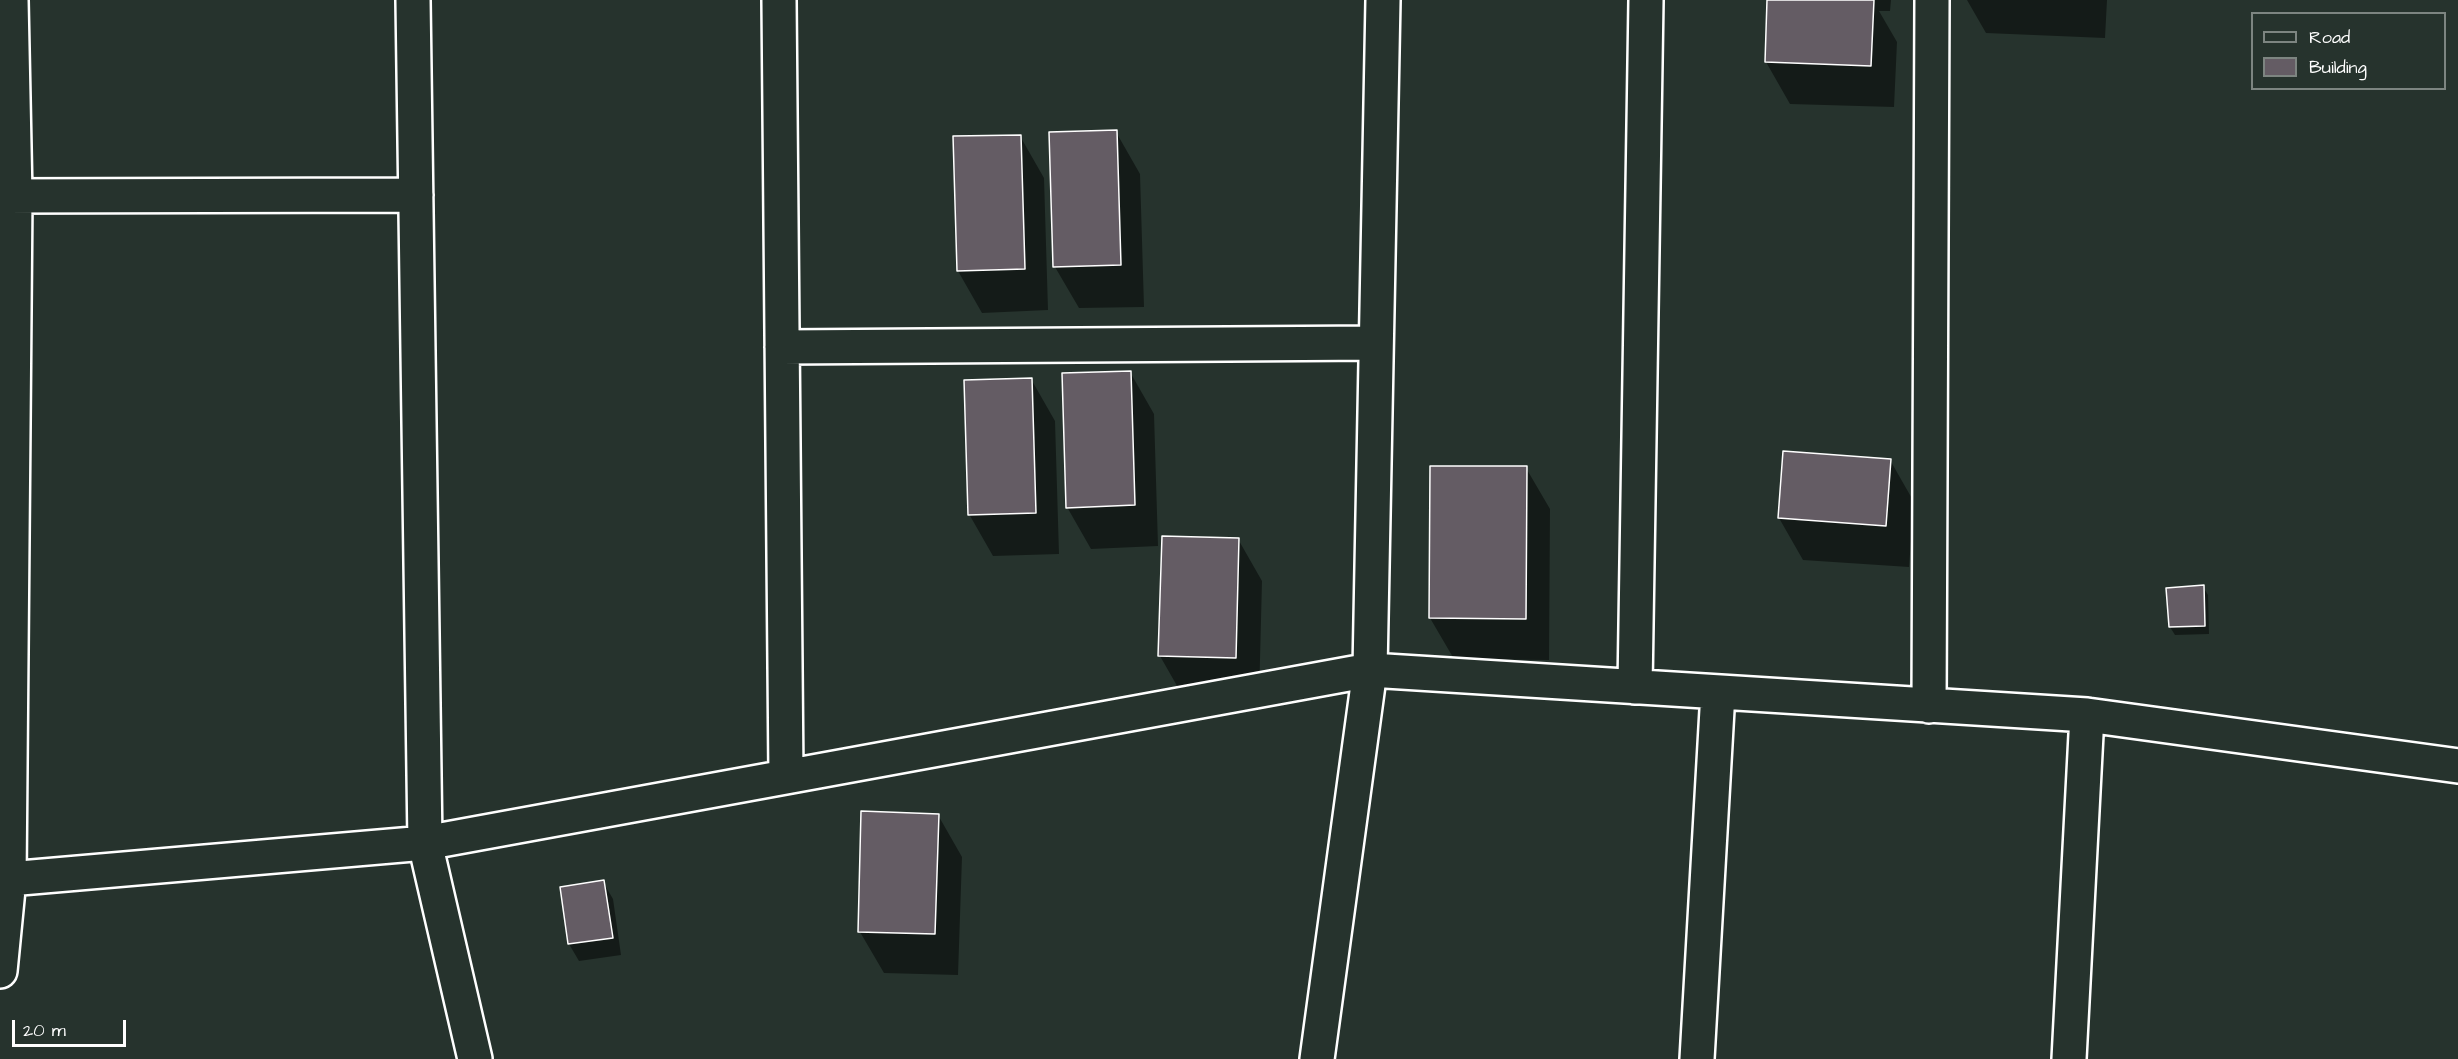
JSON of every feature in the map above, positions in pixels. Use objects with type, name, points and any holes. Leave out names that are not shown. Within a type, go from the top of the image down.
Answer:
[{"type":"street","points":[[0,971],[9,879],[5,839],[11,0]]},
{"type":"street","points":[[413,0],[425,843],[475,1059]]},
{"type":"street","points":[[779,0],[786,777]]},
{"type":"street","points":[[1317,1059],[1370,670],[1383,0]]},
{"type":"street","points":[[1635,687],[1646,0]]},
{"type":"street","points":[[1929,706],[1932,0]]},
{"type":"street","points":[[8,196],[416,195]]},
{"type":"street","points":[[782,347],[1376,343]]},
{"type":"street","points":[[9,879],[425,843],[1370,670],[2087,715],[2458,766]]},
{"type":"street","points":[[1697,1059],[1718,692]]},
{"type":"street","points":[[2069,1059],[2087,715]]},
{"type":"building","points":[[1767,0],[1874,0],[1871,66],[1765,62]]},
{"type":"building","points":[[1117,130],[1121,265],[1053,267],[1049,132]]},
{"type":"building","points":[[1021,135],[1025,269],[957,271],[953,136]]},
{"type":"building","points":[[1131,371],[1135,505],[1066,508],[1062,373]]},
{"type":"building","points":[[1032,378],[1036,513],[968,515],[964,380]]},
{"type":"building","points":[[1783,451],[1891,459],[1886,526],[1778,518]]},
{"type":"building","points":[[1430,466],[1527,466],[1526,619],[1429,618]]},
{"type":"building","points":[[1162,536],[1239,538],[1236,658],[1158,656]]},
{"type":"building","points":[[2204,585],[2205,626],[2169,627],[2166,588]]},
{"type":"building","points":[[861,811],[939,814],[935,934],[858,932]]},
{"type":"building","points":[[604,880],[613,938],[568,944],[560,887]]}]
